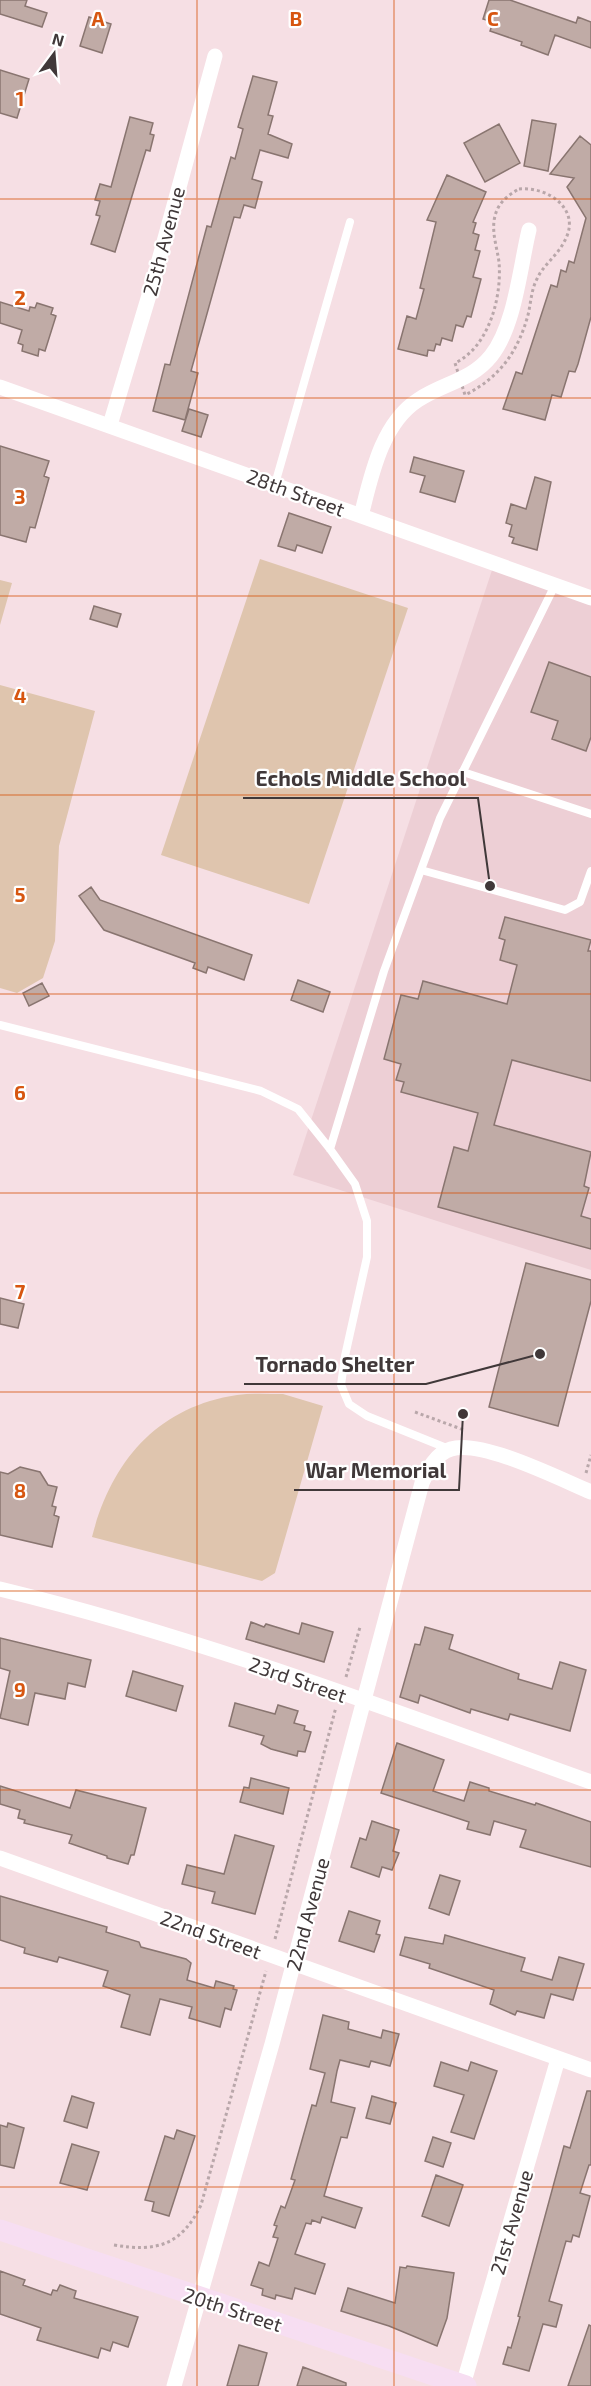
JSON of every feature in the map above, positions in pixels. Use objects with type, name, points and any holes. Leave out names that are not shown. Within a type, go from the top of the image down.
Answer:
[{"type":"street","name":"25th Avenue","points":[[110,425],[153,282],[215,56]]},
{"type":"street","points":[[361,516],[378,455],[401,415],[418,399],[478,370],[493,354],[511,314],[529,230]]},
{"type":"street","name":"28th Street","points":[[0,387],[591,598]]},
{"type":"street","points":[[449,1449],[472,1446],[591,1492]]},
{"type":"street","name":"22nd Avenue","points":[[174,2386],[294,1964],[422,1483],[431,1463],[449,1449]]},
{"type":"street","name":"23rd Street","points":[[0,1589],[87,1610],[194,1642],[591,1782]]},
{"type":"street","name":"22nd Street","points":[[0,1858],[591,2070]]},
{"type":"street","name":"21st Avenue","points":[[464,2386],[558,2059]]},
{"type":"street","name":"20th Street","points":[[0,2230],[464,2386]]},
{"type":"lane","points":[[275,484],[350,222]]},
{"type":"lane","points":[[330,1149],[384,971],[440,818],[555,585]]},
{"type":"lane","points":[[463,772],[591,814]]},
{"type":"lane","points":[[421,870],[565,910],[580,902],[591,871]]},
{"type":"lane","points":[[0,1024],[261,1091],[298,1109],[356,1184],[367,1221],[367,1257],[345,1356],[341,1385],[349,1404],[367,1416],[449,1449]]},
{"type":"path","points":[[345,1679],[360,1627]]},
{"type":"path","points":[[114,2245],[140,2249],[163,2246],[181,2235],[193,2221],[201,2205],[271,1955],[337,1704]]},
{"type":"shaded area","points":[[260,559],[408,608],[309,904],[161,855]]},
{"type":"shaded area","points":[[494,564],[591,597],[591,1270],[293,1175]]},
{"type":"shaded area","points":[[0,580],[12,583],[0,625]]},
{"type":"shaded area","points":[[0,685],[95,711],[59,846],[55,941],[43,978],[17,993],[0,988]]},
{"type":"shaded area","points":[[243,1394],[283,1394],[323,1406],[275,1573],[262,1581],[92,1537],[111,1485],[125,1462],[161,1425],[209,1401]]},
{"type":"building","points":[[0,0],[27,0],[25,6],[47,13],[42,27],[0,14]]},
{"type":"building","points":[[489,0],[510,0],[576,23],[578,17],[591,22],[591,48],[555,35],[548,55],[521,45],[522,42],[490,31],[493,22],[483,19]]},
{"type":"building","points":[[89,17],[111,24],[102,53],[80,46]]},
{"type":"building","points":[[0,70],[29,79],[17,118],[0,113]]},
{"type":"building","points":[[253,76],[277,82],[268,115],[273,116],[268,134],[292,144],[288,158],[260,150],[252,179],[262,182],[255,208],[244,205],[240,218],[234,217],[191,371],[198,373],[185,420],[153,411],[165,364],[170,365],[207,226],[211,227],[231,157],[235,159],[243,129],[238,127]]},
{"type":"building","points":[[130,117],[153,123],[150,134],[154,135],[150,151],[146,150],[115,252],[91,244],[100,216],[96,215],[100,201],[95,200],[100,184],[111,187]]},
{"type":"building","points":[[532,120],[556,124],[548,171],[524,166]]},
{"type":"building","points":[[499,124],[520,163],[485,182],[464,143]]},
{"type":"building","points":[[580,136],[591,145],[591,317],[575,372],[569,371],[561,397],[552,395],[545,420],[503,409],[516,372],[522,374],[551,285],[557,287],[561,270],[566,272],[569,261],[574,263],[586,218],[567,187],[574,178],[550,174]]},
{"type":"building","points":[[447,175],[486,192],[473,222],[476,223],[473,233],[479,235],[475,250],[480,251],[473,277],[481,279],[471,317],[467,316],[463,327],[456,325],[452,341],[442,338],[440,345],[436,344],[434,351],[428,350],[427,356],[398,349],[407,316],[416,319],[424,289],[420,288],[436,222],[427,220]]},
{"type":"building","points":[[0,302],[29,311],[30,307],[35,308],[37,303],[53,308],[51,314],[56,316],[45,351],[39,349],[38,356],[22,351],[23,345],[18,343],[22,330],[0,323]]},
{"type":"building","points":[[189,409],[208,415],[201,437],[182,431]]},
{"type":"building","points":[[0,446],[49,461],[44,476],[49,478],[35,528],[30,527],[26,542],[0,535]]},
{"type":"building","points":[[414,457],[464,471],[455,502],[420,492],[425,476],[410,472]]},
{"type":"building","points":[[535,477],[551,482],[537,550],[512,543],[514,538],[509,536],[512,525],[506,523],[511,504],[526,509]]},
{"type":"building","points":[[289,513],[331,527],[322,553],[297,545],[295,551],[278,546]]},
{"type":"building","points":[[94,606],[121,614],[117,627],[90,619]]},
{"type":"building","points":[[549,662],[591,677],[591,737],[586,751],[552,739],[558,721],[531,712]]},
{"type":"building","points":[[91,887],[100,900],[252,955],[244,980],[208,967],[206,973],[193,968],[195,963],[104,930],[79,896]]},
{"type":"building","points":[[505,917],[591,940],[588,951],[591,951],[591,1081],[512,1060],[494,1125],[591,1152],[584,1186],[589,1188],[581,1216],[591,1219],[591,1249],[438,1207],[454,1147],[468,1151],[478,1113],[401,1092],[404,1082],[396,1080],[401,1064],[384,1059],[401,995],[418,999],[423,981],[507,1004],[517,965],[500,960],[505,940],[499,938]]},
{"type":"building","points":[[298,980],[330,992],[323,1012],[291,1000]]},
{"type":"building","points":[[42,983],[49,996],[29,1006],[23,993]]},
{"type":"building","points":[[526,1263],[591,1280],[591,1301],[558,1426],[489,1407]]},
{"type":"building","points":[[0,1298],[24,1304],[18,1328],[0,1324]]},
{"type":"building","points":[[20,1467],[40,1472],[48,1485],[57,1487],[52,1506],[56,1507],[54,1515],[59,1517],[52,1547],[0,1535],[0,1472],[8,1474]]},
{"type":"building","points":[[251,1622],[299,1634],[302,1623],[333,1632],[324,1662],[246,1639]]},
{"type":"building","points":[[425,1627],[453,1635],[449,1649],[519,1674],[518,1679],[552,1689],[560,1662],[586,1670],[570,1731],[510,1714],[508,1720],[471,1709],[470,1713],[420,1695],[418,1703],[400,1697],[415,1644],[420,1645]]},
{"type":"building","points":[[0,1638],[91,1660],[85,1687],[68,1683],[65,1699],[35,1693],[28,1725],[0,1718],[10,1671],[0,1668]]},
{"type":"building","points":[[133,1671],[183,1686],[176,1711],[126,1696]]},
{"type":"building","points":[[235,1703],[275,1714],[278,1705],[298,1711],[294,1723],[305,1726],[304,1730],[311,1732],[305,1752],[298,1751],[297,1756],[271,1749],[261,1744],[264,1736],[229,1726]]},
{"type":"building","points":[[397,1743],[444,1760],[433,1791],[464,1801],[470,1782],[489,1788],[489,1791],[535,1805],[536,1803],[591,1822],[591,1867],[520,1847],[526,1830],[494,1821],[490,1835],[467,1829],[469,1822],[381,1793]]},
{"type":"building","points":[[251,1778],[289,1788],[283,1814],[240,1802],[244,1787],[249,1788]]},
{"type":"building","points":[[0,1786],[70,1808],[76,1790],[146,1808],[134,1855],[131,1855],[128,1864],[107,1858],[107,1856],[69,1843],[72,1835],[24,1823],[25,1820],[18,1818],[20,1810],[0,1804]]},
{"type":"building","points":[[372,1821],[399,1830],[393,1851],[399,1853],[392,1870],[382,1867],[379,1877],[351,1867],[360,1838],[366,1840]]},
{"type":"building","points":[[235,1835],[274,1846],[255,1914],[212,1903],[215,1892],[182,1884],[187,1865],[224,1874]]},
{"type":"building","points":[[440,1875],[460,1881],[449,1915],[429,1908]]},
{"type":"building","points":[[0,1896],[107,1927],[106,1932],[139,1942],[141,1947],[186,1959],[191,1963],[187,1980],[214,1988],[216,1981],[234,1986],[233,1989],[237,1990],[231,2010],[225,2008],[220,2027],[189,2018],[192,2007],[160,1999],[150,2035],[121,2027],[130,1995],[103,1986],[108,1971],[59,1957],[57,1962],[24,1953],[25,1948],[0,1940]]},
{"type":"building","points":[[349,1911],[380,1921],[376,1934],[380,1935],[374,1952],[339,1941]]},
{"type":"building","points":[[445,1935],[525,1958],[521,1971],[552,1980],[559,1957],[584,1964],[573,2000],[551,1994],[544,2018],[517,2011],[515,2015],[490,2004],[494,1990],[429,1968],[430,1964],[400,1955],[405,1937],[443,1944]]},
{"type":"building","points":[[323,2015],[349,2022],[348,2029],[381,2038],[383,2030],[399,2034],[390,2066],[371,2061],[369,2067],[340,2060],[331,2102],[355,2108],[347,2138],[341,2137],[324,2196],[362,2208],[355,2228],[322,2217],[320,2223],[312,2220],[311,2224],[306,2223],[295,2254],[325,2264],[315,2294],[295,2288],[292,2299],[276,2295],[275,2299],[262,2295],[263,2289],[251,2285],[259,2262],[269,2266],[278,2238],[273,2237],[277,2226],[274,2225],[281,2206],[285,2208],[295,2180],[291,2179],[312,2105],[316,2106],[325,2073],[310,2069]]},
{"type":"building","points":[[441,2062],[468,2071],[471,2062],[497,2071],[474,2139],[451,2132],[464,2095],[434,2086]]},
{"type":"building","points":[[587,2091],[591,2091],[591,2165],[589,2165],[580,2193],[590,2196],[579,2237],[573,2235],[571,2242],[566,2241],[549,2301],[562,2305],[556,2327],[543,2324],[529,2371],[503,2364],[508,2347],[511,2348],[520,2317],[518,2316],[564,2146],[570,2148]]},
{"type":"building","points":[[72,2096],[94,2103],[87,2128],[64,2121]]},
{"type":"building","points":[[372,2096],[396,2103],[390,2124],[366,2118]]},
{"type":"building","points":[[8,2123],[24,2128],[14,2168],[0,2165],[0,2125],[7,2127]]},
{"type":"building","points":[[177,2130],[195,2136],[169,2216],[152,2211],[154,2202],[145,2200],[165,2136],[174,2139]]},
{"type":"building","points":[[433,2137],[451,2143],[443,2167],[425,2161]]},
{"type":"building","points":[[72,2144],[99,2152],[87,2190],[60,2183]]},
{"type":"building","points":[[436,2175],[463,2185],[449,2226],[422,2216]]},
{"type":"building","points":[[407,2266],[454,2273],[447,2318],[437,2346],[389,2326],[341,2311],[348,2288],[395,2303],[400,2267],[406,2268]]},
{"type":"building","points":[[0,2271],[25,2280],[23,2285],[51,2295],[53,2290],[57,2291],[60,2285],[76,2291],[74,2298],[138,2317],[128,2347],[113,2342],[110,2351],[101,2348],[98,2358],[37,2340],[41,2328],[0,2314]]},
{"type":"building","points":[[589,2325],[591,2326],[591,2386],[568,2386]]},
{"type":"building","points":[[239,2345],[267,2353],[258,2386],[227,2386]]},
{"type":"building","points":[[303,2367],[346,2383],[346,2386],[297,2386]]},
{"type":"place","name":"Echols Middle School","points":[[490,886]]},
{"type":"place","name":"Tornado Shelter","points":[[540,1354]]},
{"type":"place","name":"War Memorial","points":[[463,1414]]}]
